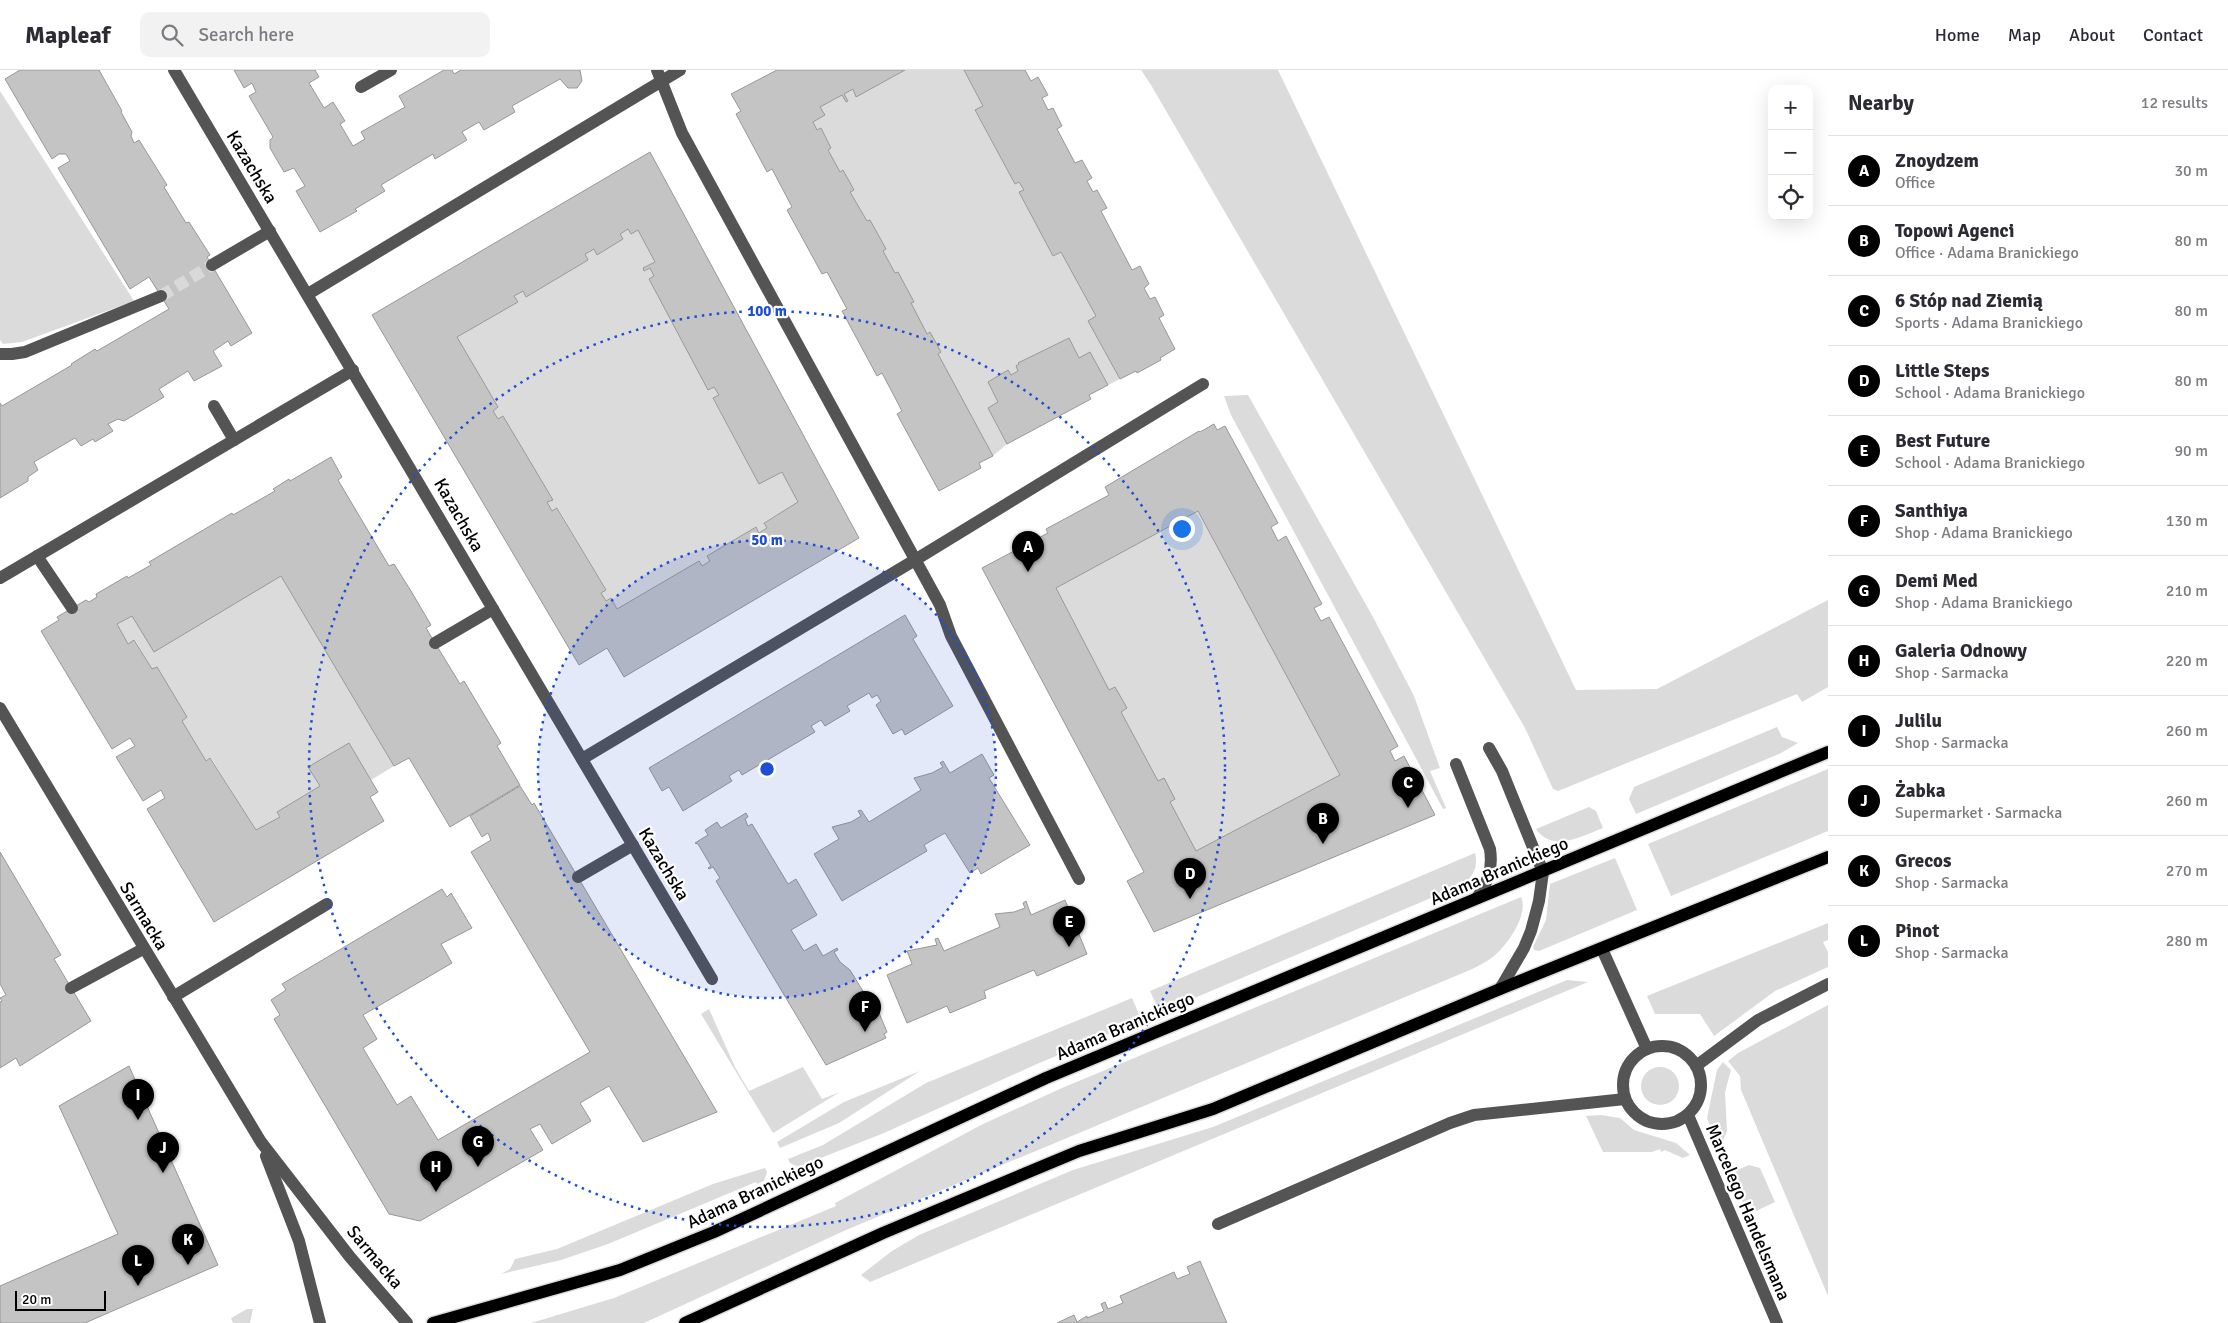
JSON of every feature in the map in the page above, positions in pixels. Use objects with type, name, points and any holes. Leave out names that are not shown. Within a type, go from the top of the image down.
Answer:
[{"type":"main road","name":"Adama Branickiego","points":[[433,1323],[547,1292],[629,1267],[714,1232],[1046,1078],[1828,752]]},
{"type":"main road","points":[[685,1323],[883,1233],[1078,1151],[1213,1109],[1500,988],[1602,949],[1828,857]]},
{"type":"street","name":"Kazachska","points":[[174,70],[712,979]]},
{"type":"street","points":[[361,87],[391,70]]},
{"type":"street","points":[[308,294],[660,75],[680,70]]},
{"type":"street","points":[[660,75],[682,133],[940,605],[950,636],[1078,879]]},
{"type":"street","points":[[212,265],[270,230]]},
{"type":"street","points":[[0,354],[25,352],[161,296]]},
{"type":"street","points":[[0,578],[353,370]]},
{"type":"street","points":[[582,760],[916,560],[1203,384]]},
{"type":"street","points":[[214,406],[234,440]]},
{"type":"street","points":[[37,556],[72,608]]},
{"type":"street","points":[[435,643],[493,608]]},
{"type":"street","name":"Sarmacka","points":[[0,708],[260,1142],[350,1257],[407,1323]]},
{"type":"street","points":[[1489,748],[1502,771],[1543,872],[1539,901],[1531,932],[1524,948],[1500,988]]},
{"type":"street","points":[[1456,764],[1490,849],[1491,858],[1488,881],[1477,898]]},
{"type":"street","points":[[578,877],[633,846]]},
{"type":"street","points":[[173,998],[327,904]]},
{"type":"street","points":[[71,988],[143,948]]},
{"type":"street","points":[[1602,949],[1647,1049]]},
{"type":"street","points":[[1696,1066],[1758,1020],[1828,984]]},
{"type":"street","points":[[1666,1046],[1675,1048],[1690,1058],[1696,1066],[1702,1085],[1700,1095],[1696,1105],[1688,1115],[1674,1124],[1654,1124],[1636,1115],[1624,1099],[1622,1081],[1628,1065],[1633,1058],[1647,1049],[1666,1046]]},
{"type":"street","points":[[1218,1224],[1450,1123],[1474,1116],[1624,1099]]},
{"type":"street","name":"Marcelego Handelsmana","points":[[1688,1115],[1777,1323]]},
{"type":"street","name":"Sarmacka","points":[[260,1142],[299,1241],[320,1323]]},
{"type":"shaded area","points":[[905,70],[964,70],[983,106],[975,111],[1015,184],[1019,182],[1024,190],[1019,192],[1053,256],[1061,252],[1096,316],[1088,321],[1120,379],[1108,385],[1090,353],[1079,358],[1068,338],[1019,363],[1018,371],[1011,375],[1008,371],[988,382],[998,402],[988,408],[1007,444],[993,456],[938,354],[941,352],[930,332],[927,334],[911,303],[914,302],[898,272],[895,273],[883,251],[886,249],[870,220],[867,221],[850,192],[843,170],[840,172],[828,150],[831,148],[821,128],[817,130],[813,122],[820,107],[842,95],[846,102],[848,101],[844,94],[853,89],[857,96]]},
{"type":"shaded area","points":[[1141,70],[1278,70],[1576,690],[1657,689],[1828,600],[1828,687],[1802,702],[1797,694],[1558,791],[1553,789],[1525,728]]},
{"type":"shaded area","points":[[0,91],[134,301],[22,342],[3,344],[0,340]]},
{"type":"shaded area","points":[[628,229],[631,234],[638,230],[655,262],[643,268],[645,271],[650,268],[654,276],[649,279],[708,389],[714,387],[719,395],[713,399],[759,483],[782,472],[798,502],[764,522],[767,528],[759,533],[755,527],[707,556],[710,561],[702,566],[699,561],[617,609],[611,599],[606,601],[601,593],[606,590],[558,508],[552,511],[547,502],[552,499],[503,416],[498,419],[493,411],[498,407],[457,337],[518,302],[514,296],[523,291],[526,297],[588,260],[585,254],[594,249],[597,255],[623,239],[620,234]]},
{"type":"shaded area","points":[[1248,395],[1373,617],[1414,696],[1440,768],[1430,771],[1446,808],[1443,809],[1231,415],[1224,396]]},
{"type":"shaded area","points":[[1198,511],[1340,775],[1196,851],[1170,802],[1174,799],[1158,781],[1121,712],[1126,708],[1109,690],[1056,588]]},
{"type":"shaded area","points":[[281,576],[394,766],[371,780],[349,743],[308,767],[320,786],[277,812],[280,817],[256,830],[211,758],[206,761],[182,721],[187,717],[157,667],[152,669],[135,640],[128,644],[117,624],[132,616]]},
{"type":"shaded area","points":[[1777,727],[1782,737],[1798,743],[1781,753],[1636,814],[1629,799],[1634,787]]},
{"type":"shaded area","points":[[1828,769],[1828,831],[1671,896],[1648,844]]},
{"type":"shaded area","points":[[1589,807],[1596,811],[1603,828],[1577,838],[1559,841],[1550,840],[1536,829]]},
{"type":"shaded area","points":[[1475,853],[1476,862],[1474,870],[1464,884],[1166,1010],[1157,1006],[1150,991]]},
{"type":"shaded area","points":[[1615,858],[1637,910],[1539,951],[1534,950],[1533,947],[1546,920],[1550,884]]},
{"type":"shaded area","points":[[1521,897],[1523,904],[1519,921],[1505,945],[1494,956],[1470,970],[846,1230],[644,1323],[531,1323],[614,1298],[836,1206],[835,1203],[981,1125],[1062,1088]]},
{"type":"shaded area","points":[[1828,923],[1828,940],[1823,942],[1828,952],[1828,967],[1775,991],[1714,1036],[1700,1014],[1655,1014],[1647,996]]},
{"type":"shaded area","points":[[1567,980],[1588,982],[870,1282],[861,1275],[892,1251],[919,1235],[1073,1170],[1213,1127]]},
{"type":"shaded area","points":[[1132,998],[1139,1014],[1135,1023],[1037,1064],[884,1133],[798,1167],[790,1163],[788,1159],[823,1145],[926,1083]]},
{"type":"shaded area","points":[[1828,1005],[1828,1296],[1741,1090],[1740,1076],[1728,1061],[1738,1053]]},
{"type":"shaded area","points":[[709,1009],[735,1067],[749,1091],[803,1067],[822,1099],[840,1092],[773,1133],[701,1014]]},
{"type":"shaded area","points":[[1723,1062],[1731,1070],[1725,1092],[1727,1131],[1723,1141],[1717,1144],[1707,1118],[1717,1070]]},
{"type":"shaded area","points":[[1660,1067],[1674,1072],[1679,1086],[1674,1100],[1660,1105],[1646,1100],[1641,1086],[1646,1072]]},
{"type":"shaded area","points":[[920,1071],[839,1123],[780,1148],[777,1142],[844,1102]]},
{"type":"shaded area","points":[[1601,1115],[1620,1118],[1634,1130],[1676,1143],[1690,1155],[1683,1158],[1665,1150],[1661,1152],[1660,1149],[1652,1152],[1603,1152],[1586,1116]]},
{"type":"shaded area","points":[[1749,1165],[1760,1168],[1775,1202],[1754,1212],[1745,1208],[1730,1173]]},
{"type":"shaded area","points":[[765,1168],[767,1172],[764,1181],[757,1184],[756,1182],[608,1244],[561,1260],[501,1274],[510,1269],[515,1259],[557,1249],[713,1184]]},
{"type":"shaded area","points":[[247,1309],[253,1309],[250,1323],[233,1323],[231,1318]]},
{"type":"building","points":[[20,70],[99,70],[122,111],[132,132],[131,136],[134,143],[139,140],[167,185],[164,187],[186,223],[189,222],[210,255],[207,257],[252,333],[231,346],[228,341],[213,351],[222,366],[194,381],[188,371],[159,389],[164,397],[124,421],[118,419],[108,424],[113,431],[95,442],[93,439],[81,446],[75,438],[34,462],[38,470],[28,477],[28,481],[0,498],[0,403],[2,406],[72,365],[95,349],[97,351],[169,309],[149,277],[130,289],[58,168],[70,161],[66,154],[59,154],[52,159],[5,79]]},
{"type":"building","points":[[234,70],[315,70],[319,77],[309,83],[324,108],[333,102],[345,121],[340,124],[353,146],[365,139],[361,132],[405,107],[399,96],[444,70],[452,70],[454,74],[461,70],[580,70],[582,81],[577,88],[568,88],[560,79],[512,106],[515,112],[484,130],[479,122],[462,132],[467,140],[435,159],[433,154],[381,185],[385,191],[355,209],[357,211],[320,232],[296,191],[305,186],[294,168],[284,172],[270,148],[270,140],[273,137],[249,96],[256,92],[252,83],[244,88]]},
{"type":"building","points":[[777,70],[905,70],[856,97],[853,89],[844,94],[848,101],[846,102],[842,95],[820,107],[825,115],[813,122],[817,130],[821,128],[831,148],[828,150],[840,172],[843,170],[854,190],[850,192],[867,221],[870,220],[886,249],[883,251],[895,273],[898,272],[914,302],[911,303],[927,334],[930,332],[941,352],[938,354],[993,456],[979,463],[981,468],[939,491],[897,414],[902,411],[882,373],[877,376],[842,311],[847,309],[827,272],[822,274],[787,210],[792,207],[772,169],[767,172],[736,114],[741,111],[731,94]]},
{"type":"building","points":[[964,70],[1025,70],[1031,81],[1038,77],[1048,95],[1042,98],[1048,110],[1053,108],[1062,126],[1057,129],[1075,163],[1082,160],[1092,178],[1087,181],[1093,192],[1097,190],[1107,208],[1101,211],[1132,270],[1140,266],[1149,284],[1144,288],[1150,299],[1155,297],[1164,315],[1159,318],[1175,349],[1160,358],[1161,360],[1137,373],[1136,371],[1120,379],[1088,321],[1096,316],[1061,252],[1053,256],[1019,192],[1024,190],[1019,182],[1015,184],[975,110],[983,106]]},
{"type":"building","points":[[650,152],[859,538],[624,677],[607,648],[579,665],[372,315]],"holes":[[[628,229],[631,234],[638,230],[655,262],[643,268],[644,271],[650,268],[654,276],[649,279],[708,390],[714,387],[719,395],[713,398],[759,484],[782,472],[798,502],[764,523],[767,528],[759,533],[756,527],[707,556],[710,561],[702,566],[699,561],[617,609],[611,598],[606,601],[601,593],[606,590],[557,508],[552,511],[547,502],[553,500],[503,416],[498,419],[493,411],[498,407],[457,337],[518,302],[514,296],[523,291],[526,297],[588,260],[585,254],[594,249],[597,255],[623,239],[620,234]]]},
{"type":"building","points":[[1069,338],[1079,358],[1090,352],[1108,385],[1089,395],[1091,399],[1007,444],[988,408],[998,402],[988,382],[1008,370],[1011,375],[1018,371],[1016,366],[1018,363]]},
{"type":"building","points":[[1214,424],[1217,430],[1225,426],[1278,523],[1271,527],[1278,541],[1286,536],[1322,604],[1314,608],[1321,621],[1329,617],[1398,746],[1390,751],[1395,761],[1404,756],[1435,815],[1154,932],[1127,881],[1144,872],[982,568],[1048,533],[1046,529],[1109,495],[1105,487]],"holes":[[[1198,511],[1340,775],[1196,851],[1170,802],[1175,799],[1164,778],[1158,781],[1121,712],[1127,708],[1115,687],[1109,690],[1056,588]]]},
{"type":"building","points":[[331,457],[342,477],[338,480],[389,566],[394,564],[411,591],[431,625],[426,628],[460,684],[464,681],[501,743],[497,746],[520,785],[450,827],[409,758],[394,766],[281,576],[154,652],[132,616],[117,624],[128,644],[134,640],[152,669],[157,667],[187,717],[182,721],[206,761],[210,758],[256,830],[280,817],[277,812],[320,786],[308,767],[349,743],[378,792],[370,797],[384,821],[214,922],[147,809],[165,798],[161,790],[143,801],[116,757],[135,746],[130,738],[112,749],[41,631],[59,620],[57,617],[86,600],[89,602],[97,597],[96,594],[151,565],[149,562],[232,513],[233,515],[275,491],[273,489],[289,479],[290,481]]},
{"type":"building","points":[[905,615],[917,636],[913,639],[953,706],[905,735],[902,729],[893,734],[876,705],[881,701],[877,695],[872,698],[869,693],[847,706],[850,711],[825,726],[821,720],[811,726],[815,732],[742,775],[739,770],[729,776],[732,781],[683,811],[669,787],[662,791],[649,768]]},
{"type":"building","points":[[982,754],[994,775],[989,778],[1030,845],[981,874],[978,868],[970,873],[945,833],[924,845],[927,851],[842,901],[814,854],[839,839],[832,827],[851,822],[861,816],[858,811],[861,810],[869,822],[921,790],[914,778],[932,773],[943,767],[940,763],[943,761],[950,773]]},
{"type":"building","points":[[520,786],[532,805],[534,803],[717,1112],[643,1142],[609,1086],[580,1103],[591,1121],[552,1144],[540,1124],[530,1129],[543,1150],[420,1221],[389,1214],[274,1019],[280,1015],[271,1000],[286,990],[282,984],[442,889],[447,897],[451,893],[472,928],[441,944],[452,963],[363,1015],[377,1039],[363,1048],[397,1105],[411,1096],[438,1140],[590,1052],[471,852],[491,840],[488,833],[482,837],[470,816]]},
{"type":"building","points":[[746,813],[748,817],[745,819],[748,826],[752,824],[788,884],[796,879],[817,915],[791,930],[804,951],[816,944],[823,956],[837,948],[838,950],[834,952],[840,962],[850,970],[866,996],[871,994],[887,1032],[884,1034],[886,1038],[826,1065],[716,881],[720,878],[713,867],[708,868],[711,866],[698,844],[695,843],[708,835],[705,830],[717,822],[721,828]]},
{"type":"building","points":[[0,852],[61,955],[54,959],[91,1021],[20,1066],[16,1058],[0,1068],[0,1002],[2,1001],[0,998],[6,995],[0,984]]},
{"type":"building","points":[[1065,900],[1087,954],[1037,976],[1034,970],[984,991],[986,998],[950,1013],[947,1006],[907,1023],[887,975],[912,964],[907,951],[937,945],[935,939],[938,938],[944,951],[1000,927],[995,914],[1014,912],[1025,908],[1023,903],[1026,901],[1031,915]]},
{"type":"building","points":[[129,1066],[218,1265],[85,1323],[0,1323],[0,1286],[118,1234],[59,1106]]},
{"type":"building","points":[[1200,1261],[1227,1323],[1057,1323],[1074,1315],[1077,1322],[1087,1316],[1087,1318],[1104,1311],[1101,1304],[1105,1302],[1108,1309],[1123,1303],[1120,1296],[1174,1272],[1177,1279],[1190,1274],[1187,1267]]},
{"type":"tunnel","points":[[161,296],[212,265]]},
{"type":"place","name":"Znoydzem","points":[[1028,572]]},
{"type":"place","name":"6 Stóp nad Ziemią","points":[[1408,808]]},
{"type":"place","name":"Topowi Agenci","points":[[1323,844]]},
{"type":"place","name":"Little Steps","points":[[1190,899]]},
{"type":"place","name":"Best Future","points":[[1069,947]]},
{"type":"place","name":"Santhiya","points":[[865,1032]]},
{"type":"place","name":"Julilu","points":[[138,1120]]},
{"type":"place","name":"Demi Med","points":[[478,1167]]},
{"type":"place","name":"Żabka","points":[[163,1173]]},
{"type":"place","name":"Galeria Odnowy","points":[[436,1192]]},
{"type":"place","name":"Grecos","points":[[188,1265]]},
{"type":"place","name":"Pinot","points":[[138,1286]]}]
